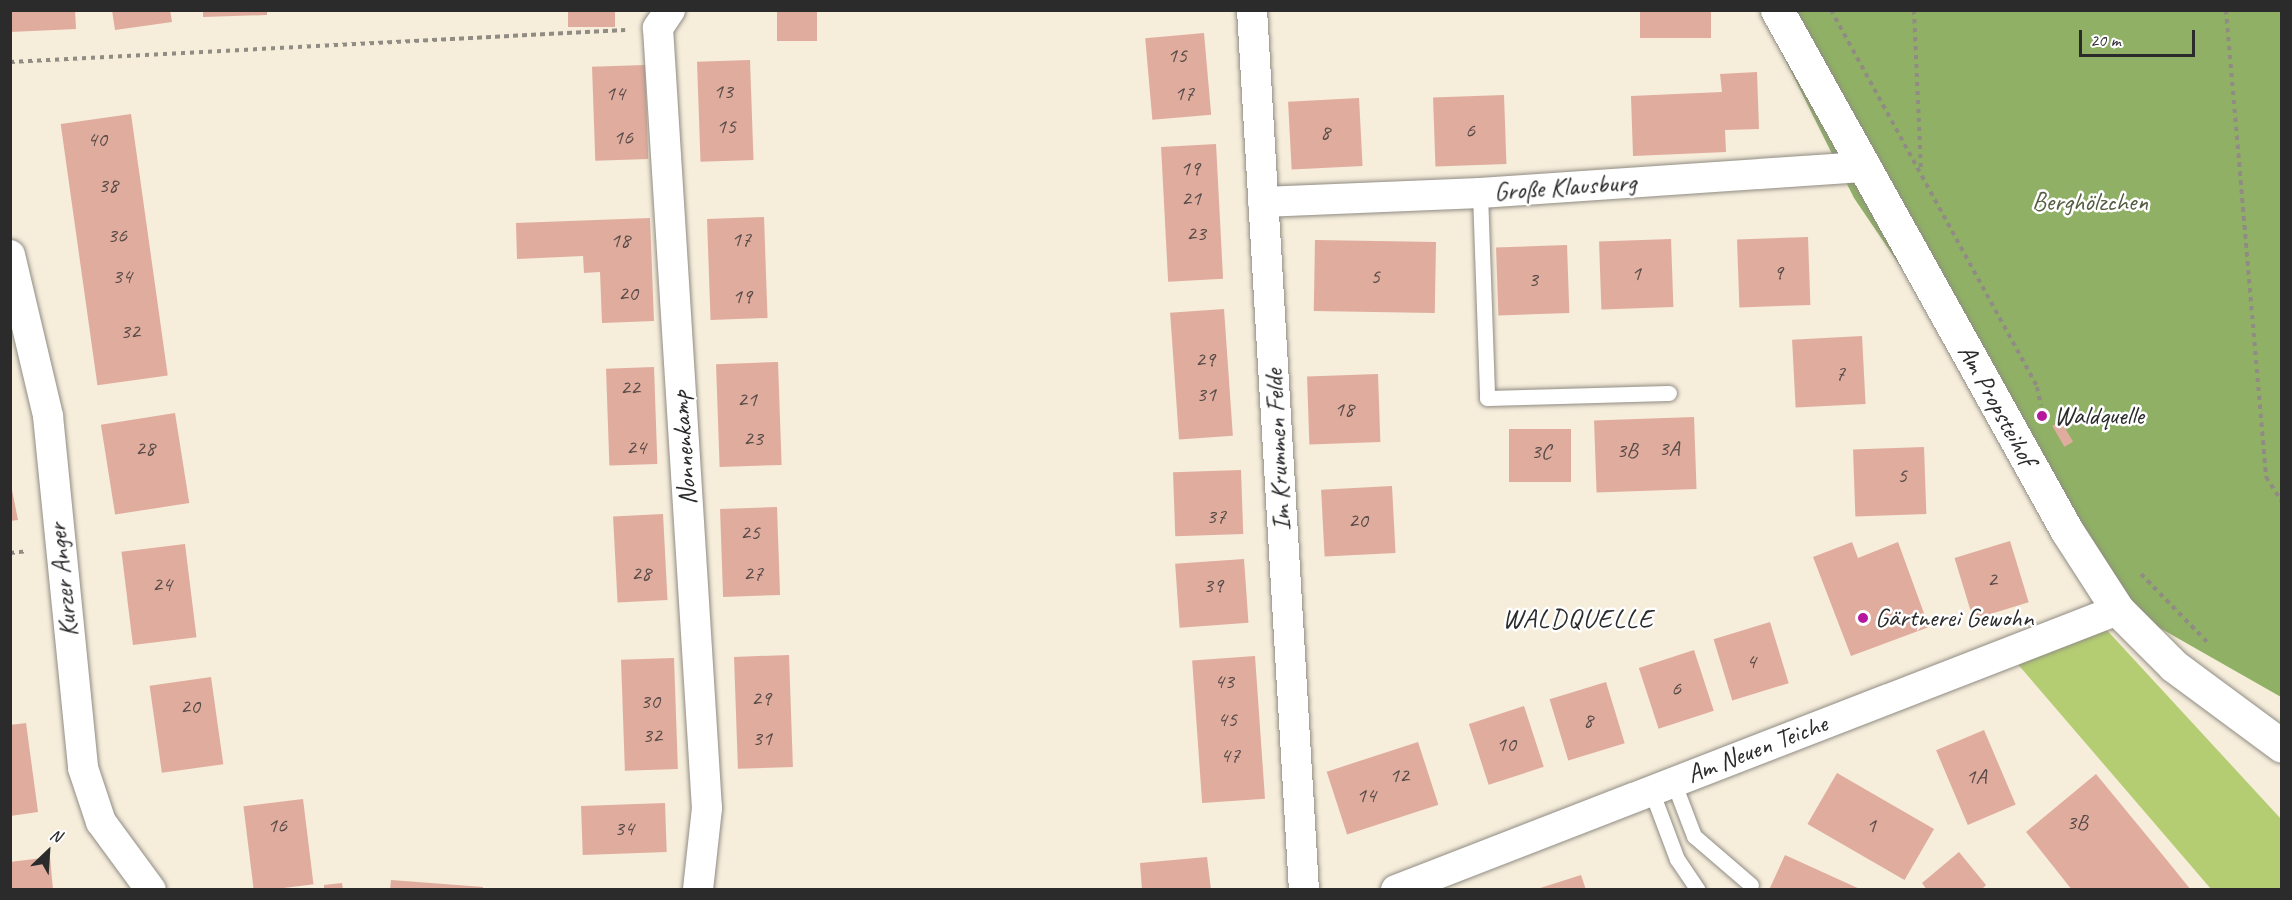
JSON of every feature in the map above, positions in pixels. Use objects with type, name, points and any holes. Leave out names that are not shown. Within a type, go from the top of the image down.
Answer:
[{"type":"street","name":"Im Krummen Felde","points":[[1252,10],[1304,890]]},
{"type":"street","name":"Am Propsteihof","points":[[1777,10],[2067,531],[2118,610],[2174,666],[2282,746]]},
{"type":"street","name":"Nonnenkamp","points":[[664,19],[707,808],[698,890]]},
{"type":"street","name":"Große Klausburg","points":[[1263,202],[1480,193],[1866,167]]},
{"type":"street","name":"Kurzer Anger","points":[[10,255],[48,416],[83,768],[101,822],[151,890]]},
{"type":"street","name":"Am Neuen Teiche","points":[[1396,890],[2118,610]]},
{"type":"lane","points":[[1480,193],[1487,398],[1669,393]]},
{"type":"lane","points":[[1662,785],[1694,836],[1751,885]]},
{"type":"lane","points":[[1662,785],[1677,859],[1698,890]]},
{"type":"path","points":[[1830,10],[1921,171],[2037,387],[2043,416]]},
{"type":"path","points":[[1914,10],[1921,171]]},
{"type":"path","points":[[2226,10],[2265,477],[2282,502]]},
{"type":"path","points":[[10,62],[664,19]]},
{"type":"path","points":[[2139,572],[2211,646]]},
{"type":"green space","name":"Berghölzchen","points":[[1761,11],[2281,11],[2281,697],[2137,615],[1854,198]]},
{"type":"green space","points":[[2104,627],[2281,819],[2281,889],[2211,889],[2015,661]]},
{"type":"building","points":[[10,10],[75,10],[76,29],[10,32]]},
{"type":"building","points":[[112,10],[170,10],[172,22],[115,30]]},
{"type":"building","points":[[203,10],[267,10],[267,15],[203,17]]},
{"type":"building","points":[[568,10],[615,10],[615,27],[568,27]]},
{"type":"building","points":[[777,10],[817,10],[817,41],[777,41]]},
{"type":"building","points":[[1640,10],[1711,10],[1711,38],[1640,38]]},
{"type":"building","points":[[1204,33],[1211,115],[1152,120],[1145,38]]},
{"type":"building","points":[[750,60],[753,160],[701,162],[697,62]]},
{"type":"building","points":[[645,65],[648,159],[595,161],[592,67]]},
{"type":"building","points":[[1757,72],[1759,129],[1725,130],[1726,152],[1633,156],[1631,96],[1722,92],[1720,74]]},
{"type":"building","points":[[1504,95],[1506,164],[1435,166],[1433,97]]},
{"type":"building","points":[[1359,98],[1363,166],[1292,170],[1288,102]]},
{"type":"building","points":[[131,114],[168,375],[97,385],[61,124]]},
{"type":"building","points":[[1216,144],[1223,279],[1168,282],[1161,147]]},
{"type":"building","points":[[764,217],[768,318],[711,320],[707,219]]},
{"type":"building","points":[[650,218],[654,321],[602,323],[600,272],[584,273],[583,256],[517,259],[516,223]]},
{"type":"building","points":[[1808,237],[1810,305],[1739,307],[1737,239]]},
{"type":"building","points":[[1671,239],[1673,307],[1601,309],[1599,242]]},
{"type":"building","points":[[1315,240],[1436,242],[1435,313],[1314,311]]},
{"type":"building","points":[[1567,245],[1569,313],[1498,315],[1496,247]]},
{"type":"building","points":[[1224,309],[1233,436],[1179,439],[1170,313]]},
{"type":"building","points":[[1862,336],[1866,404],[1796,408],[1792,340]]},
{"type":"building","points":[[778,362],[782,465],[720,467],[716,364]]},
{"type":"building","points":[[654,367],[657,464],[609,466],[606,369]]},
{"type":"building","points":[[1378,374],[1380,442],[1309,444],[1307,376]]},
{"type":"building","points":[[175,413],[189,503],[115,515],[101,425]]},
{"type":"building","points":[[1694,417],[1697,489],[1597,492],[1594,420]]},
{"type":"building","points":[[2061,421],[2073,442],[2064,447],[2052,426]]},
{"type":"building","points":[[1509,429],[1571,429],[1571,482],[1509,482]]},
{"type":"building","points":[[1924,447],[1926,514],[1855,516],[1853,449]]},
{"type":"building","points":[[1241,470],[1243,534],[1175,536],[1173,472]]},
{"type":"building","points":[[10,480],[18,520],[10,521]]},
{"type":"building","points":[[1392,486],[1396,553],[1325,557],[1321,490]]},
{"type":"building","points":[[777,507],[780,595],[723,597],[720,509]]},
{"type":"building","points":[[663,514],[668,600],[618,602],[613,517]]},
{"type":"building","points":[[2010,541],[2029,602],[1973,619],[1955,558]]},
{"type":"building","points":[[1852,542],[1858,558],[1898,542],[1929,627],[1851,656],[1813,557]]},
{"type":"building","points":[[185,544],[196,637],[133,645],[121,552]]},
{"type":"building","points":[[1244,559],[1248,623],[1180,628],[1175,564]]},
{"type":"building","points":[[1770,622],[1789,683],[1732,700],[1714,639]]},
{"type":"building","points":[[1694,650],[1714,711],[1659,729],[1639,668]]},
{"type":"building","points":[[789,655],[793,767],[738,769],[734,657]]},
{"type":"building","points":[[1255,656],[1265,799],[1202,803],[1192,660]]},
{"type":"building","points":[[674,658],[678,769],[625,771],[621,660]]},
{"type":"building","points":[[211,677],[223,764],[162,773],[150,686]]},
{"type":"building","points":[[1606,682],[1625,743],[1568,760],[1550,699]]},
{"type":"building","points":[[1524,706],[1544,767],[1489,785],[1469,724]]},
{"type":"building","points":[[26,723],[38,812],[10,816],[10,725]]},
{"type":"building","points":[[1984,730],[2016,805],[1968,825],[1936,750]]},
{"type":"building","points":[[1418,742],[1438,805],[1347,834],[1327,772]]},
{"type":"building","points":[[1837,773],[1934,829],[1904,880],[1808,824]]},
{"type":"building","points":[[2096,774],[2191,890],[2072,890],[2026,832]]},
{"type":"building","points":[[303,799],[313,884],[254,890],[243,806]]},
{"type":"building","points":[[665,803],[667,852],[583,855],[581,806]]},
{"type":"building","points":[[1959,852],[1986,885],[1981,890],[1927,890],[1922,883]]},
{"type":"building","points":[[1785,855],[1862,890],[1769,890]]},
{"type":"building","points":[[50,857],[53,890],[10,890],[10,862]]},
{"type":"building","points":[[1207,857],[1211,890],[1142,890],[1140,863]]},
{"type":"building","points":[[1581,875],[1586,890],[1537,890],[1537,889]]},
{"type":"building","points":[[391,880],[483,887],[483,890],[390,890]]},
{"type":"building","points":[[342,883],[343,890],[324,890],[324,885]]},
{"type":"place","name":"Waldquelle","points":[[2042,416]]},
{"type":"place","name":"Gärtnerei Gewohn","points":[[1863,618]]},
{"type":"district","name":"WALDQUELLE","points":[[1578,619]]}]
